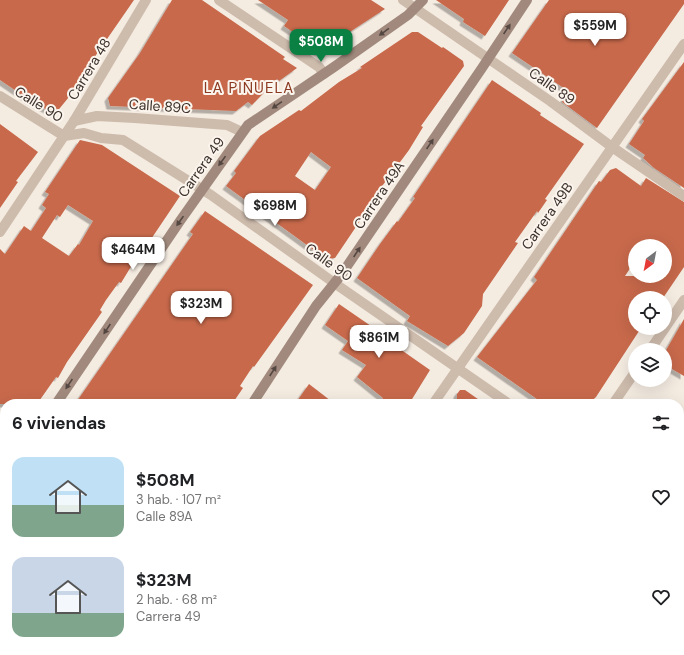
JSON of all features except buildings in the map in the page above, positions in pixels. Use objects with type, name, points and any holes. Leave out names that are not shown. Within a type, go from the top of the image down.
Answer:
[{"type":"street","name":"Carrera 48","points":[[0,232],[74,121],[146,0]]},
{"type":"street","points":[[219,0],[318,67],[324,74]]},
{"type":"street","name":"Calle 89","points":[[403,0],[550,101],[612,147],[684,196]]},
{"type":"street","name":"Carrera 49","points":[[59,399],[242,132],[248,126],[324,74],[415,8],[423,0]]},
{"type":"street","name":"Carrera 49A","points":[[255,399],[316,306],[334,284],[527,0]]},
{"type":"street","name":"Carrera 49B","points":[[440,399],[459,369],[684,44]]},
{"type":"street","name":"Calle 90","points":[[0,96],[64,136],[84,133],[101,138],[122,140],[202,190],[334,284],[502,399]]},
{"type":"street","name":"Calle 89C","points":[[74,121],[97,116],[128,118],[227,125],[242,132]]},
{"type":"street","points":[[655,343],[684,300]]},
{"type":"street","points":[[616,399],[628,382]]},
{"type":"district","name":"LA PIÑUELA","points":[[249,88]]}]
